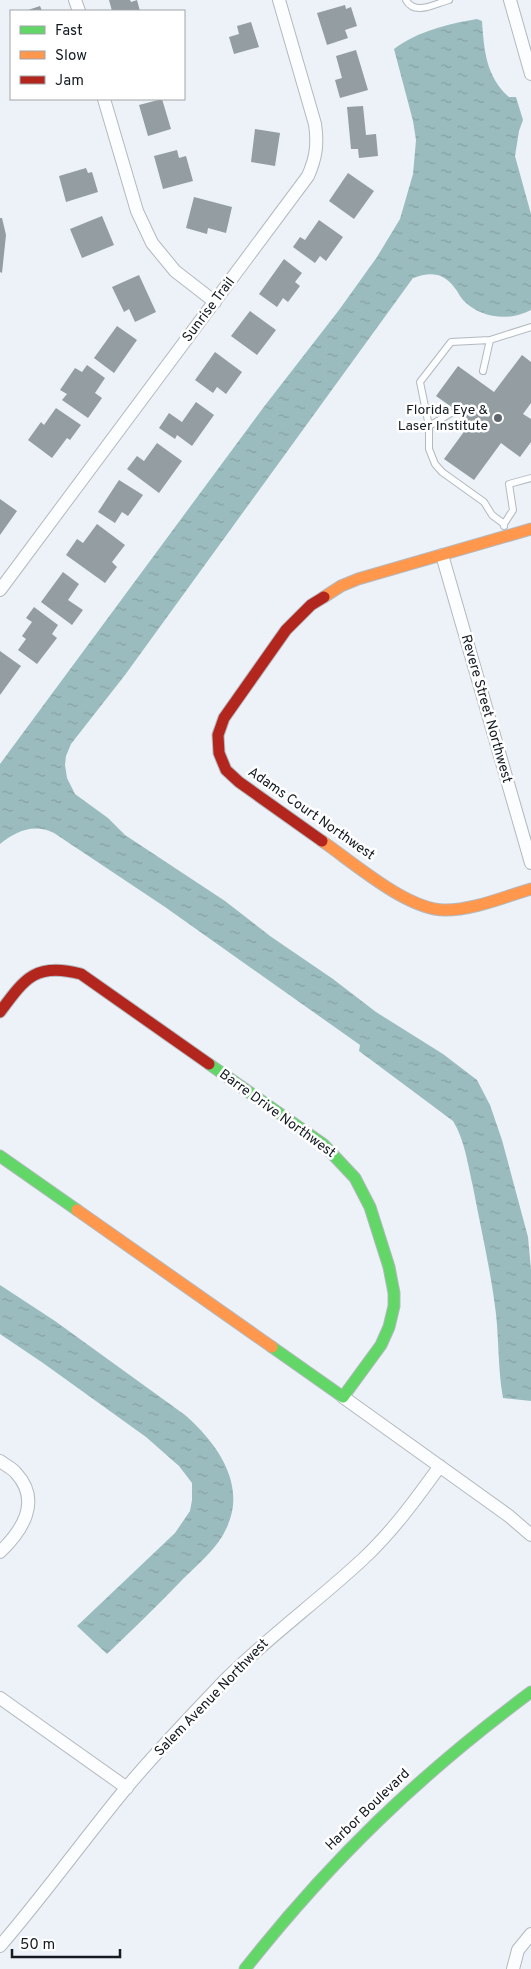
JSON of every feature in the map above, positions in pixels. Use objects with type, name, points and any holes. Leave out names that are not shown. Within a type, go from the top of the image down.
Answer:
[{"type":"street","name":"Sunrise Trail","points":[[0,590],[308,176],[315,160],[318,142],[315,124],[279,0]]},
{"type":"street","points":[[510,0],[531,74]]},
{"type":"street","points":[[104,100],[143,227],[163,258],[175,271],[214,302]]},
{"type":"street","name":"Adams Court Northwest","points":[[531,529],[358,579],[326,594],[311,605],[286,630],[224,718],[218,735],[219,753],[226,770],[238,782],[400,896],[416,904],[433,909],[452,910],[531,889]]},
{"type":"street","name":"Revere Street Northwest","points":[[442,555],[531,863]]},
{"type":"street","name":"Barre Drive Northwest","points":[[0,1012],[29,976],[46,969],[64,968],[81,974],[323,1144],[342,1162],[359,1184],[367,1200],[394,1294],[393,1312],[388,1329],[380,1345],[343,1397]]},
{"type":"street","points":[[0,1156],[440,1466],[509,1516],[531,1535]]},
{"type":"street","points":[[0,1461],[16,1472],[25,1488],[28,1506],[24,1523],[15,1538],[0,1552]]},
{"type":"street","name":"Salem Avenue Northwest","points":[[0,1946],[173,1734],[283,1626],[362,1560],[388,1534],[411,1507],[440,1466]]},
{"type":"street","name":"Harbor Boulevard","points":[[245,1969],[305,1895],[350,1846],[397,1800],[447,1756],[531,1692]]},
{"type":"street","points":[[0,1698],[127,1788]]},
{"type":"street","points":[[513,1969],[518,1950],[531,1934]]},
{"type":"lane","points":[[406,0],[410,6],[418,9],[448,0]]},
{"type":"lane","points":[[508,536],[504,524],[492,515],[484,502],[442,472],[435,464],[429,449],[429,426],[420,382],[451,342],[490,340],[531,327]]},
{"type":"lane","points":[[483,371],[490,340]]},
{"type":"lane","points":[[429,426],[453,412]]},
{"type":"lane","points":[[504,524],[513,510],[509,484],[531,478]]},
{"type":"water","points":[[477,19],[482,21],[485,53],[495,81],[509,97],[516,97],[523,120],[519,131],[515,156],[531,214],[531,310],[522,314],[504,317],[486,314],[470,306],[445,278],[430,274],[413,278],[125,675],[71,744],[66,756],[65,765],[67,778],[75,794],[108,818],[125,835],[225,901],[270,936],[333,979],[376,1012],[443,1054],[477,1080],[490,1105],[502,1140],[528,1237],[531,1270],[531,1401],[503,1398],[496,1314],[489,1266],[466,1153],[453,1121],[359,1051],[360,1045],[165,907],[54,833],[39,829],[26,830],[12,835],[0,844],[0,764],[263,408],[339,310],[377,257],[400,219],[413,174],[416,140],[413,121],[394,49],[413,37],[434,29]]},
{"type":"water","points":[[0,1285],[55,1321],[185,1415],[197,1426],[217,1451],[231,1480],[233,1495],[232,1511],[223,1535],[213,1549],[107,1654],[77,1626],[175,1533],[190,1511],[192,1483],[179,1466],[146,1437],[0,1334]]},
{"type":"building","points":[[109,0],[130,0],[131,2],[137,0],[140,10],[112,10]]},
{"type":"building","points":[[345,5],[346,9],[351,7],[357,26],[345,30],[348,38],[327,45],[317,13]]},
{"type":"building","points":[[40,6],[42,10],[28,10]]},
{"type":"building","points":[[251,22],[259,47],[234,54],[229,37],[239,34],[237,26]]},
{"type":"building","points":[[356,50],[368,90],[340,98],[335,80],[342,78],[336,56]]},
{"type":"building","points":[[162,100],[171,129],[148,136],[139,105]]},
{"type":"building","points":[[363,106],[366,135],[376,134],[378,156],[359,158],[358,149],[351,149],[347,107]]},
{"type":"building","points":[[255,129],[280,133],[275,166],[251,162]]},
{"type":"building","points":[[177,150],[179,158],[186,156],[193,181],[163,189],[154,156]]},
{"type":"building","points":[[86,168],[88,173],[92,172],[98,192],[66,202],[59,176]]},
{"type":"building","points":[[348,173],[374,191],[354,219],[329,201]]},
{"type":"building","points":[[194,197],[232,207],[226,233],[208,228],[207,234],[186,228]]},
{"type":"building","points":[[102,216],[114,245],[82,258],[70,229]]},
{"type":"building","points":[[0,218],[2,218],[6,235],[2,273],[0,272]]},
{"type":"building","points":[[319,220],[343,237],[326,261],[320,256],[315,263],[293,247],[300,237],[305,240]]},
{"type":"building","points":[[284,259],[302,273],[295,282],[300,286],[288,302],[283,298],[277,307],[259,294]]},
{"type":"building","points":[[139,275],[156,312],[135,322],[129,309],[124,312],[112,287]]},
{"type":"building","points":[[250,311],[276,330],[257,355],[231,336]]},
{"type":"building","points":[[117,326],[137,340],[114,373],[94,358]]},
{"type":"building","points":[[215,352],[242,372],[226,394],[217,387],[213,393],[195,380]]},
{"type":"building","name":"Florida Eye & Laser Institute","points":[[522,355],[531,362],[531,403],[523,414],[531,419],[531,442],[520,457],[501,443],[474,480],[444,459],[466,429],[461,426],[467,418],[436,396],[458,366],[494,392]]},
{"type":"building","points":[[87,365],[105,378],[95,393],[102,398],[88,418],[62,400],[67,394],[60,390],[75,368],[82,372]]},
{"type":"building","points":[[196,402],[214,415],[192,446],[177,435],[175,439],[159,428],[169,413],[182,422]]},
{"type":"building","points":[[56,408],[81,425],[70,440],[67,438],[52,458],[28,440],[41,422],[44,425]]},
{"type":"building","points":[[157,443],[182,461],[159,493],[127,469],[137,456],[144,461]]},
{"type":"building","points":[[119,480],[143,495],[128,516],[122,512],[115,523],[98,512]]},
{"type":"building","points":[[0,499],[17,511],[0,535]]},
{"type":"building","points":[[97,524],[125,545],[112,562],[117,567],[105,583],[66,555],[77,539],[83,543]]},
{"type":"building","points":[[63,572],[79,584],[68,600],[83,610],[72,625],[41,602]]},
{"type":"building","points":[[34,607],[58,625],[52,634],[57,638],[37,664],[18,650],[26,639],[22,636],[32,622],[26,618]]},
{"type":"building","points":[[0,651],[21,666],[0,695]]},
{"type":"traffic: fast","points":[[209,1064],[323,1144],[355,1178],[370,1207],[389,1267],[394,1293],[394,1306],[389,1327],[381,1345],[343,1397],[272,1347]]},
{"type":"traffic: fast","points":[[0,1156],[77,1210]]},
{"type":"traffic: fast","points":[[245,1969],[310,1891],[378,1821],[451,1755],[531,1692]]},
{"type":"traffic: slow","points":[[324,597],[341,586],[358,579],[531,529]]},
{"type":"traffic: slow","points":[[322,841],[381,884],[414,902],[430,908],[445,910],[467,908],[531,889]]},
{"type":"traffic: slow","points":[[77,1210],[272,1347]]},
{"type":"traffic: jam","points":[[322,841],[239,782],[226,770],[219,753],[218,735],[224,718],[286,630],[311,605],[324,597]]},
{"type":"traffic: jam","points":[[0,1012],[17,990],[33,976],[53,970],[81,974],[209,1064]]},
{"type":"place","name":"Florida Eye & Laser Institute","points":[[498,418]]}]
